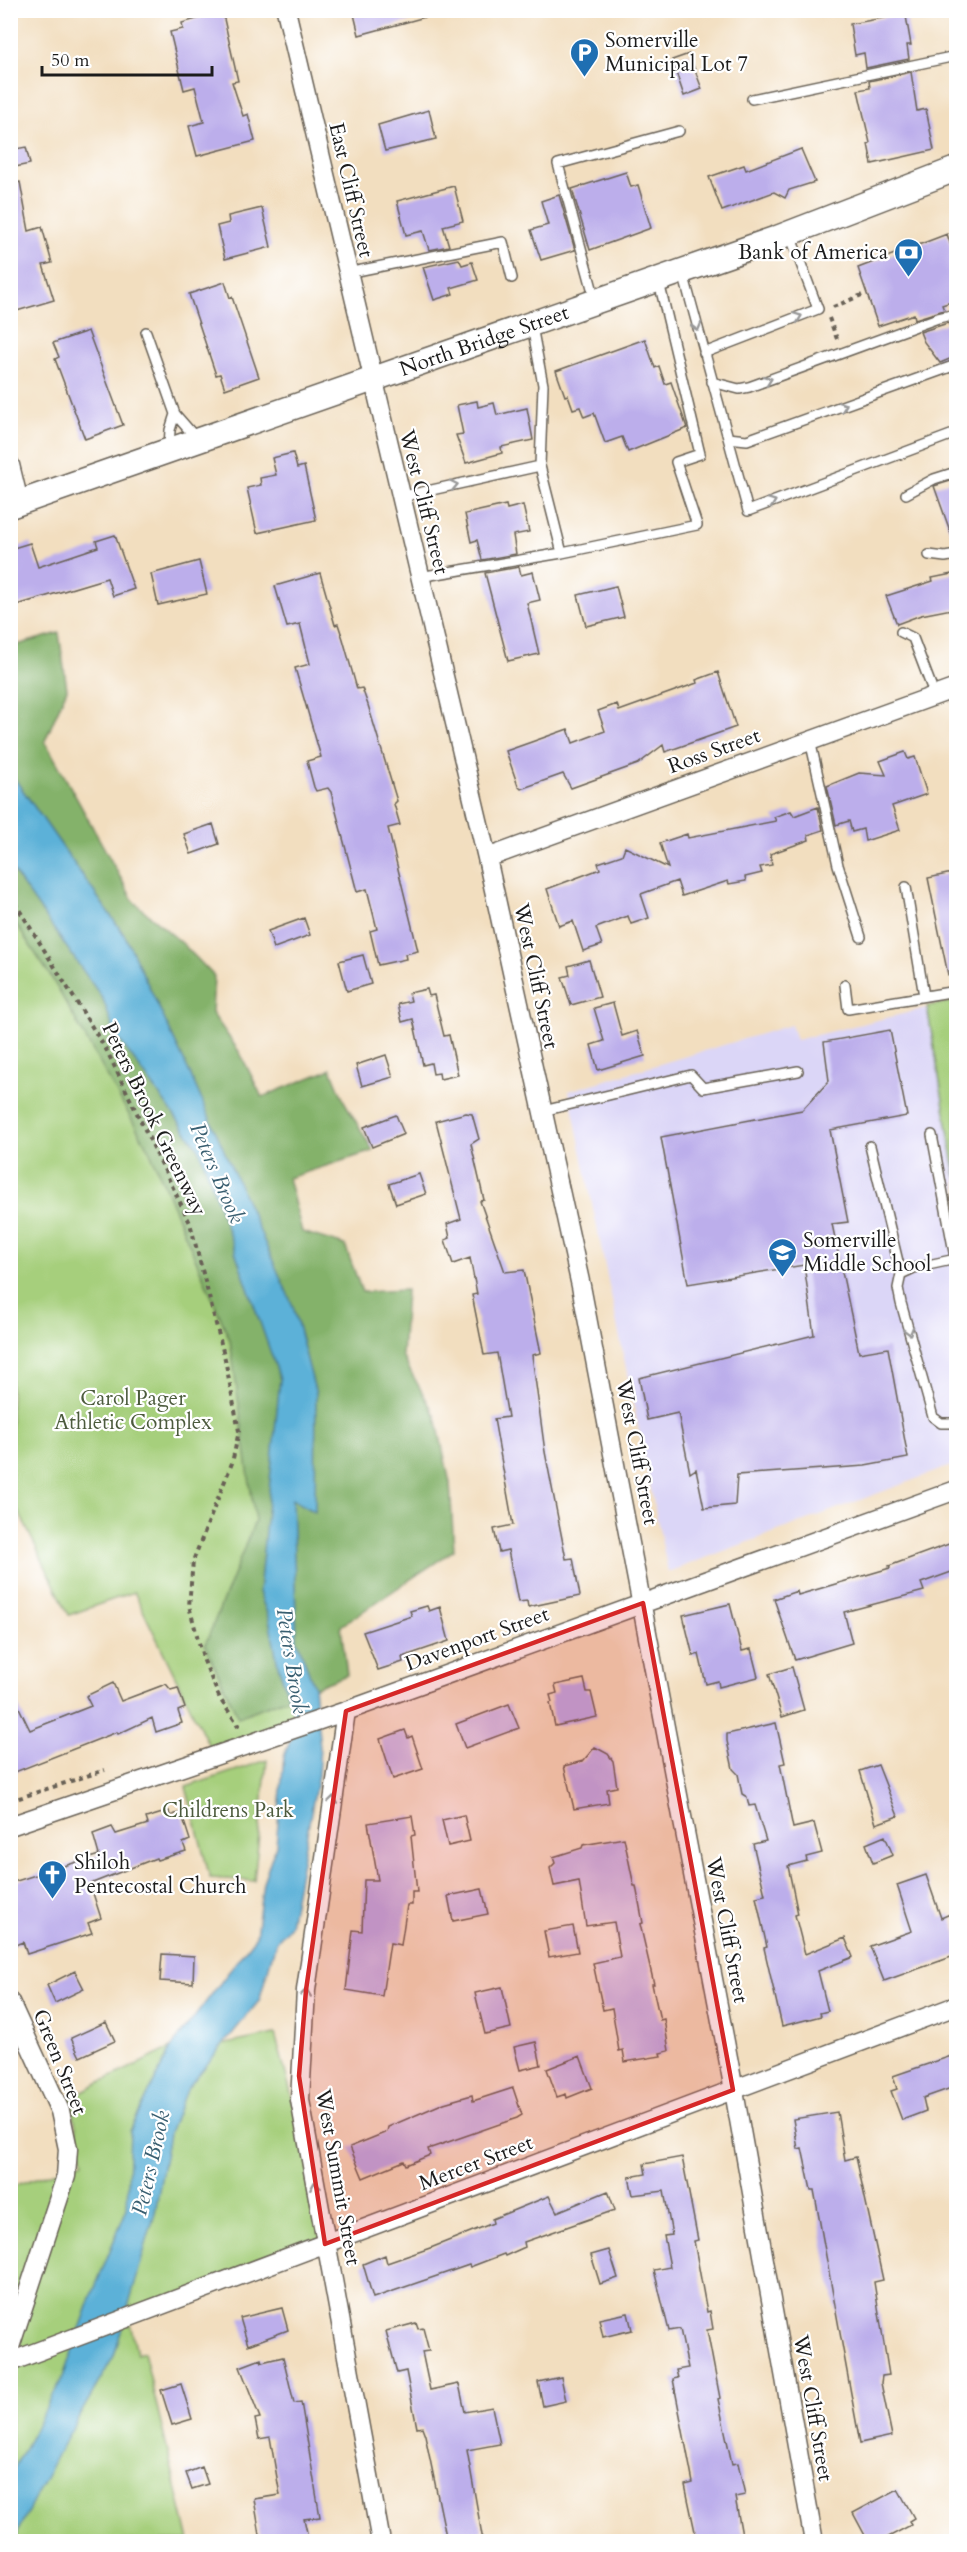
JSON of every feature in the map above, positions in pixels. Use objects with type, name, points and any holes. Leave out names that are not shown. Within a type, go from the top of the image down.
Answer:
[{"type":"street","name":"East Cliff Street","points":[[286,10],[372,380]]},
{"type":"street","name":"North Bridge Street","points":[[15,504],[789,234],[957,169]]},
{"type":"street","name":"West Cliff Street","points":[[372,380],[487,858],[582,1286],[643,1603],[814,2541]]},
{"type":"street","points":[[10,465],[15,504]]},
{"type":"street","name":"Ross Street","points":[[487,858],[957,688]]},
{"type":"street","name":"Davenport Street","points":[[10,1826],[346,1711],[957,1490]]},
{"type":"street","name":"West Summit Street","points":[[346,1711],[306,1990],[299,2076],[300,2100],[381,2541]]},
{"type":"street","name":"Green Street","points":[[10,2002],[60,2111],[68,2149],[66,2176],[10,2347]]},
{"type":"street","name":"Mercer Street","points":[[10,2362],[140,2311],[325,2244],[957,2006]]},
{"type":"lane","points":[[753,99],[957,56]]},
{"type":"lane","points":[[595,302],[558,164],[679,131]]},
{"type":"lane","points":[[704,353],[818,309],[789,234]]},
{"type":"lane","points":[[347,273],[503,242],[512,278]]},
{"type":"lane","points":[[682,271],[748,511],[957,433]]},
{"type":"lane","points":[[419,577],[562,553],[697,525],[676,462],[700,454],[658,279]]},
{"type":"lane","points":[[712,382],[739,389],[749,387],[938,318],[957,314]]},
{"type":"lane","points":[[532,324],[543,385],[540,466],[562,553]]},
{"type":"lane","points":[[146,332],[175,414],[197,440]]},
{"type":"lane","points":[[728,438],[747,440],[957,365]]},
{"type":"lane","points":[[169,450],[170,430],[175,414]]},
{"type":"lane","points":[[400,497],[540,466]]},
{"type":"lane","points":[[906,494],[934,479],[957,472]]},
{"type":"lane","points":[[929,555],[939,557],[957,555]]},
{"type":"lane","points":[[901,632],[913,638],[935,696]]},
{"type":"lane","points":[[810,740],[817,761],[838,865],[861,938]]},
{"type":"lane","points":[[906,887],[924,996]]},
{"type":"lane","points":[[845,986],[848,1009],[957,991]]},
{"type":"lane","points":[[543,1111],[691,1075],[703,1088],[798,1071]]},
{"type":"lane","points":[[901,1274],[914,1268],[956,1260],[932,1135]]},
{"type":"lane","points":[[870,1146],[901,1274],[898,1288],[901,1303],[933,1417],[941,1423],[957,1423]]},
{"type":"path","points":[[826,309],[862,295]]},
{"type":"path","name":"Peters Brook Greenway","points":[[10,895],[107,1052],[190,1223],[225,1359],[239,1431],[232,1463],[193,1562],[189,1606],[212,1680],[220,1699],[238,1725],[226,1729]]},
{"type":"path","points":[[10,1801],[113,1767]]},
{"type":"highlighted area","points":[[643,1603],[733,2090],[325,2244],[299,2076],[306,1990],[346,1711]]},
{"type":"shaded area","name":"Somerville Middle School","points":[[956,1001],[956,1464],[668,1572],[569,1091],[791,1025],[796,1040]]},
{"type":"green space","points":[[59,633],[67,689],[45,741],[134,902],[182,943],[214,976],[212,1013],[240,1053],[262,1097],[331,1069],[344,1101],[373,1151],[288,1178],[302,1232],[345,1245],[362,1292],[406,1290],[402,1356],[436,1417],[450,1483],[454,1550],[341,1626],[347,1675],[238,1717],[205,1645],[255,1521],[230,1340],[150,1152],[51,977],[11,917],[10,647]]},
{"type":"green space","name":"Carol Pager Athletic Complex","points":[[11,868],[199,1149],[297,1724],[213,1754],[134,1592],[69,1615],[11,1496]]},
{"type":"green space","points":[[956,1001],[956,1177],[927,1006]]},
{"type":"green space","name":"Childrens Park","points":[[267,1760],[254,1881],[210,1878],[186,1787]]},
{"type":"green space","points":[[275,2034],[331,2240],[129,2319],[137,2354],[144,2352],[189,2541],[11,2541],[10,2187],[83,2162],[70,2097],[171,2048],[221,2045]]},
{"type":"water","name":"Peters Brook","points":[[10,772],[125,936],[188,1069],[293,1306],[316,1394],[315,1512],[292,1499],[297,1640],[314,1686],[320,1747],[318,1775],[290,1925],[276,1942],[259,2001],[186,2090],[169,2134],[155,2213],[114,2356],[59,2451],[18,2531],[16,2542],[11,2541],[11,2474],[63,2377],[92,2295],[127,2208],[130,2131],[171,2048],[256,1936],[263,1882],[276,1845],[284,1756],[297,1724],[278,1665],[269,1619],[259,1592],[280,1379],[199,1149],[115,1034],[103,999],[11,868]]},
{"type":"building","points":[[211,10],[222,10],[238,81],[232,82],[243,116],[248,114],[255,141],[197,156],[189,126],[204,122],[195,87],[184,90],[170,32],[183,29],[182,23],[207,16]]},
{"type":"building","points":[[353,10],[428,10],[429,16],[359,35]]},
{"type":"building","points":[[899,15],[906,16],[911,45],[907,45],[909,59],[866,68],[864,53],[855,55],[850,24]]},
{"type":"building","points":[[689,54],[702,89],[684,96],[672,60]]},
{"type":"building","points":[[911,72],[917,111],[926,109],[934,150],[872,164],[868,144],[870,143],[858,90],[870,88],[869,81]]},
{"type":"building","points":[[429,110],[436,139],[385,151],[378,125]]},
{"type":"building","points":[[26,147],[30,164],[10,168],[10,150]]},
{"type":"building","points":[[801,149],[815,182],[789,190],[785,198],[774,192],[722,211],[709,177],[744,165],[746,170]]},
{"type":"building","points":[[626,172],[631,187],[638,185],[651,228],[590,250],[572,189]]},
{"type":"building","points":[[20,182],[29,231],[42,227],[52,263],[43,265],[54,300],[10,313],[10,183]]},
{"type":"building","points":[[454,186],[463,221],[443,226],[449,246],[429,250],[423,231],[406,235],[397,201]]},
{"type":"building","points":[[559,195],[575,250],[541,260],[531,230],[548,225],[541,201]]},
{"type":"building","points":[[262,208],[271,247],[225,259],[217,226],[229,223],[228,216]]},
{"type":"building","name":"Bank of America","points":[[947,234],[957,264],[957,300],[942,305],[944,310],[915,319],[914,314],[878,326],[858,268]]},
{"type":"building","points":[[459,259],[462,265],[472,262],[478,280],[451,288],[453,294],[434,300],[423,267]]},
{"type":"building","points":[[225,282],[259,377],[225,389],[220,374],[216,375],[189,294]]},
{"type":"building","points":[[948,323],[957,339],[957,356],[940,363],[924,342],[920,332]]},
{"type":"building","points":[[88,331],[123,425],[85,439],[55,359],[59,357],[53,343]]},
{"type":"building","points":[[645,339],[655,368],[659,366],[665,384],[671,382],[687,428],[628,452],[622,437],[605,443],[594,413],[584,417],[580,407],[573,409],[568,395],[565,396],[556,371]]},
{"type":"building","points":[[477,401],[478,407],[494,403],[497,415],[527,408],[533,440],[501,447],[502,453],[466,463],[456,435],[463,434],[457,405]]},
{"type":"building","points":[[293,453],[297,468],[304,466],[316,520],[257,533],[247,488],[261,485],[260,478],[276,475],[272,458]]},
{"type":"building","points":[[957,479],[957,541],[954,542],[934,486]]},
{"type":"building","points":[[506,505],[507,509],[523,505],[529,532],[513,535],[516,554],[482,560],[477,540],[471,542],[465,514]]},
{"type":"building","points":[[115,535],[134,589],[113,596],[107,578],[17,605],[10,585],[10,549],[30,543],[38,567],[98,547],[96,541]]},
{"type":"building","points":[[199,561],[207,594],[158,605],[151,574]]},
{"type":"building","points":[[519,567],[521,575],[533,572],[540,600],[527,603],[539,654],[508,661],[485,573]]},
{"type":"building","points":[[320,573],[335,625],[338,624],[343,639],[357,689],[362,688],[368,705],[397,801],[394,804],[400,825],[388,828],[418,951],[405,954],[406,959],[378,965],[370,931],[377,929],[367,889],[357,892],[331,792],[328,788],[316,791],[314,787],[307,761],[321,757],[295,668],[310,664],[300,624],[287,627],[275,586]]},
{"type":"building","points":[[957,573],[957,608],[921,615],[897,624],[886,596],[933,581],[932,578]]},
{"type":"building","points":[[616,586],[624,617],[586,626],[578,595]]},
{"type":"building","points":[[718,672],[736,727],[665,752],[663,745],[638,764],[571,788],[563,774],[521,789],[518,786],[506,751],[568,729],[573,743],[605,731],[598,711],[617,704],[619,711],[697,683],[696,680]]},
{"type":"building","points":[[905,752],[908,759],[915,757],[927,794],[892,806],[900,830],[865,841],[863,829],[852,832],[849,821],[836,825],[827,786],[859,773],[886,775],[880,761]]},
{"type":"building","points":[[818,807],[823,830],[808,835],[809,840],[770,854],[772,865],[760,867],[762,873],[745,877],[746,881],[729,884],[728,881],[682,896],[677,881],[641,894],[649,918],[631,924],[628,916],[596,928],[602,945],[583,951],[573,921],[559,926],[547,889],[600,869],[598,863],[622,855],[625,847],[668,868],[660,843],[687,834],[688,838],[776,821],[774,817],[791,811],[794,816]]},
{"type":"building","points":[[213,824],[219,844],[191,854],[184,834]]},
{"type":"building","points":[[957,872],[957,974],[948,975],[928,878]]},
{"type":"building","points":[[304,918],[310,935],[274,948],[268,931]]},
{"type":"building","points":[[363,955],[371,984],[347,991],[339,961]]},
{"type":"building","points":[[589,960],[600,997],[571,1005],[562,977],[570,975],[568,966]]},
{"type":"building","points":[[427,989],[429,996],[434,995],[444,1036],[449,1035],[458,1075],[440,1079],[439,1073],[433,1074],[431,1063],[423,1065],[413,1019],[402,1022],[398,1004],[411,1001],[409,993]]},
{"type":"building","points":[[613,1003],[622,1036],[637,1031],[645,1056],[598,1070],[591,1045],[604,1041],[594,1008]]},
{"type":"building","points":[[890,1030],[907,1116],[830,1130],[848,1222],[832,1224],[859,1353],[888,1348],[908,1458],[865,1466],[737,1475],[735,1505],[704,1508],[696,1469],[690,1473],[678,1413],[647,1420],[639,1378],[814,1335],[804,1265],[688,1284],[661,1137],[802,1110],[829,1081],[824,1042]]},
{"type":"building","points":[[386,1055],[393,1077],[362,1086],[356,1065]]},
{"type":"building","points":[[466,1113],[472,1114],[479,1139],[471,1144],[484,1200],[480,1201],[505,1272],[524,1270],[541,1353],[532,1355],[545,1452],[566,1559],[573,1558],[580,1596],[528,1607],[527,1601],[518,1602],[508,1550],[499,1552],[494,1529],[513,1525],[494,1419],[508,1417],[497,1353],[484,1355],[472,1295],[477,1294],[470,1258],[453,1264],[445,1240],[450,1238],[447,1224],[461,1219],[436,1121]]},
{"type":"building","points":[[396,1115],[404,1134],[372,1147],[364,1127]]},
{"type":"building","points":[[419,1174],[426,1194],[396,1204],[389,1184]]},
{"type":"building","points":[[957,1541],[957,1570],[921,1583],[924,1591],[844,1612],[852,1643],[795,1660],[774,1599],[797,1591],[798,1595],[890,1568],[889,1566]]},
{"type":"building","points":[[730,1604],[742,1651],[751,1649],[758,1677],[719,1687],[718,1681],[706,1684],[699,1654],[693,1656],[683,1615]]},
{"type":"building","points":[[427,1606],[429,1611],[440,1607],[449,1641],[402,1657],[403,1662],[378,1670],[363,1632],[412,1616],[410,1611]]},
{"type":"building","points":[[792,1667],[804,1710],[782,1717],[769,1674]]},
{"type":"building","points":[[584,1679],[587,1692],[591,1692],[597,1717],[555,1726],[550,1695],[557,1693],[555,1685]]},
{"type":"building","points":[[113,1683],[121,1701],[166,1684],[171,1690],[178,1688],[185,1708],[178,1711],[182,1723],[156,1732],[152,1718],[118,1734],[117,1732],[10,1774],[10,1689],[30,1730],[91,1706],[86,1696]]},
{"type":"building","points":[[509,1704],[519,1728],[465,1748],[456,1724]]},
{"type":"building","points":[[776,1723],[785,1763],[780,1764],[793,1828],[814,1823],[822,1853],[806,1857],[807,1861],[788,1866],[798,1914],[795,1915],[805,1954],[845,1938],[853,1957],[818,1971],[828,2011],[820,2013],[821,2016],[782,2026],[764,1948],[767,1947],[756,1897],[765,1895],[753,1844],[766,1841],[755,1805],[749,1806],[747,1797],[742,1794],[738,1774],[733,1769],[727,1741],[727,1734]]},
{"type":"building","points":[[405,1730],[408,1738],[412,1736],[423,1769],[393,1779],[380,1739]]},
{"type":"building","points":[[595,1747],[608,1754],[613,1761],[617,1787],[607,1789],[609,1803],[574,1809],[564,1766],[583,1761]]},
{"type":"building","points":[[878,1765],[898,1816],[876,1824],[860,1771]]},
{"type":"building","points":[[169,1811],[170,1816],[181,1812],[190,1840],[183,1843],[186,1851],[157,1860],[156,1858],[90,1884],[101,1918],[88,1923],[92,1933],[27,1954],[23,1942],[15,1945],[10,1929],[10,1883],[99,1855],[93,1834],[112,1827],[116,1834],[148,1824],[146,1818]]},
{"type":"building","points":[[464,1815],[470,1841],[448,1846],[442,1820]]},
{"type":"building","points":[[412,1816],[415,1835],[411,1836],[417,1892],[412,1892],[412,1905],[407,1905],[401,1945],[390,1943],[382,1996],[346,1990],[353,1930],[362,1931],[364,1880],[378,1880],[368,1823]]},
{"type":"building","points":[[885,1836],[893,1855],[873,1863],[866,1844]]},
{"type":"building","points":[[624,1838],[634,1886],[636,1886],[643,1923],[640,1924],[654,1984],[652,1984],[660,2020],[664,2019],[669,2051],[660,2053],[661,2056],[625,2062],[623,2050],[619,2051],[612,2008],[603,2010],[593,1963],[620,1957],[614,1922],[586,1926],[579,1881],[554,1886],[550,1868],[555,1863],[553,1857],[582,1848],[583,1845]]},
{"type":"building","points":[[926,1875],[941,1918],[950,1914],[957,1933],[957,1955],[884,1981],[870,1946],[912,1931],[897,1885]]},
{"type":"building","points":[[482,1889],[488,1914],[453,1921],[448,1896]]},
{"type":"building","points":[[573,1926],[578,1952],[549,1957],[544,1931]]},
{"type":"building","points":[[162,1954],[194,1956],[193,1983],[160,1981]]},
{"type":"building","points":[[75,1971],[84,1989],[55,2003],[47,1985]]},
{"type":"building","points":[[502,1987],[511,2028],[485,2034],[475,1993]]},
{"type":"building","points":[[106,2022],[115,2041],[80,2057],[71,2038]]},
{"type":"building","points":[[536,2042],[541,2065],[520,2070],[514,2047]]},
{"type":"building","points":[[957,2054],[957,2086],[923,2098],[926,2111],[902,2120],[891,2091],[897,2089],[893,2076]]},
{"type":"building","points":[[580,2056],[592,2088],[567,2098],[566,2094],[557,2097],[547,2069]]},
{"type":"building","points":[[513,2088],[522,2115],[517,2118],[428,2149],[430,2155],[406,2165],[404,2161],[363,2178],[350,2147],[387,2132],[388,2127],[444,2103],[472,2095],[473,2101]]},
{"type":"building","points":[[837,2112],[845,2160],[856,2157],[883,2280],[874,2282],[889,2375],[882,2376],[881,2383],[892,2436],[860,2443],[814,2190],[811,2190],[802,2148],[798,2149],[793,2119]]},
{"type":"building","points":[[682,2157],[698,2240],[694,2241],[707,2312],[710,2311],[713,2329],[707,2330],[720,2398],[718,2399],[732,2464],[738,2463],[745,2495],[735,2497],[743,2541],[697,2541],[685,2485],[693,2483],[673,2379],[678,2378],[676,2370],[688,2368],[680,2329],[669,2331],[654,2270],[670,2267],[664,2236],[672,2235],[664,2191],[633,2195],[629,2177],[646,2174],[644,2164]]},
{"type":"building","points":[[608,2191],[615,2210],[524,2242],[525,2247],[505,2256],[504,2254],[470,2267],[469,2265],[373,2298],[363,2264],[385,2255],[387,2263],[433,2247],[493,2223],[492,2219],[549,2196],[557,2212]]},
{"type":"building","points":[[609,2250],[618,2278],[600,2284],[591,2255]]},
{"type":"building","points":[[282,2308],[288,2330],[248,2345],[240,2318]]},
{"type":"building","points":[[628,2313],[632,2330],[603,2337],[599,2319]]},
{"type":"building","points":[[416,2323],[418,2329],[423,2328],[429,2351],[422,2352],[430,2390],[459,2384],[465,2412],[492,2407],[500,2444],[467,2450],[483,2541],[447,2541],[425,2435],[422,2427],[417,2428],[406,2371],[397,2373],[386,2331]]},
{"type":"building","points":[[283,2357],[294,2403],[301,2402],[320,2517],[304,2519],[309,2541],[261,2541],[254,2499],[280,2495],[270,2437],[259,2439],[255,2419],[260,2418],[240,2367],[261,2359],[262,2362]]},
{"type":"building","points":[[561,2377],[566,2401],[543,2406],[538,2382]]},
{"type":"building","points":[[181,2384],[192,2419],[172,2425],[161,2390]]},
{"type":"building","points":[[202,2467],[208,2484],[192,2489],[186,2473]]},
{"type":"building","points":[[898,2489],[914,2518],[909,2521],[911,2525],[881,2541],[868,2541],[853,2513]]},
{"type":"place","name":"Somerville Municipal Lot 7","points":[[584,78]]},
{"type":"place","name":"Bank of America","points":[[909,278]]},
{"type":"place","name":"Somerville Middle School","points":[[782,1278]]},
{"type":"place","name":"Shiloh Pentecostal Church","points":[[53,1900]]}]
